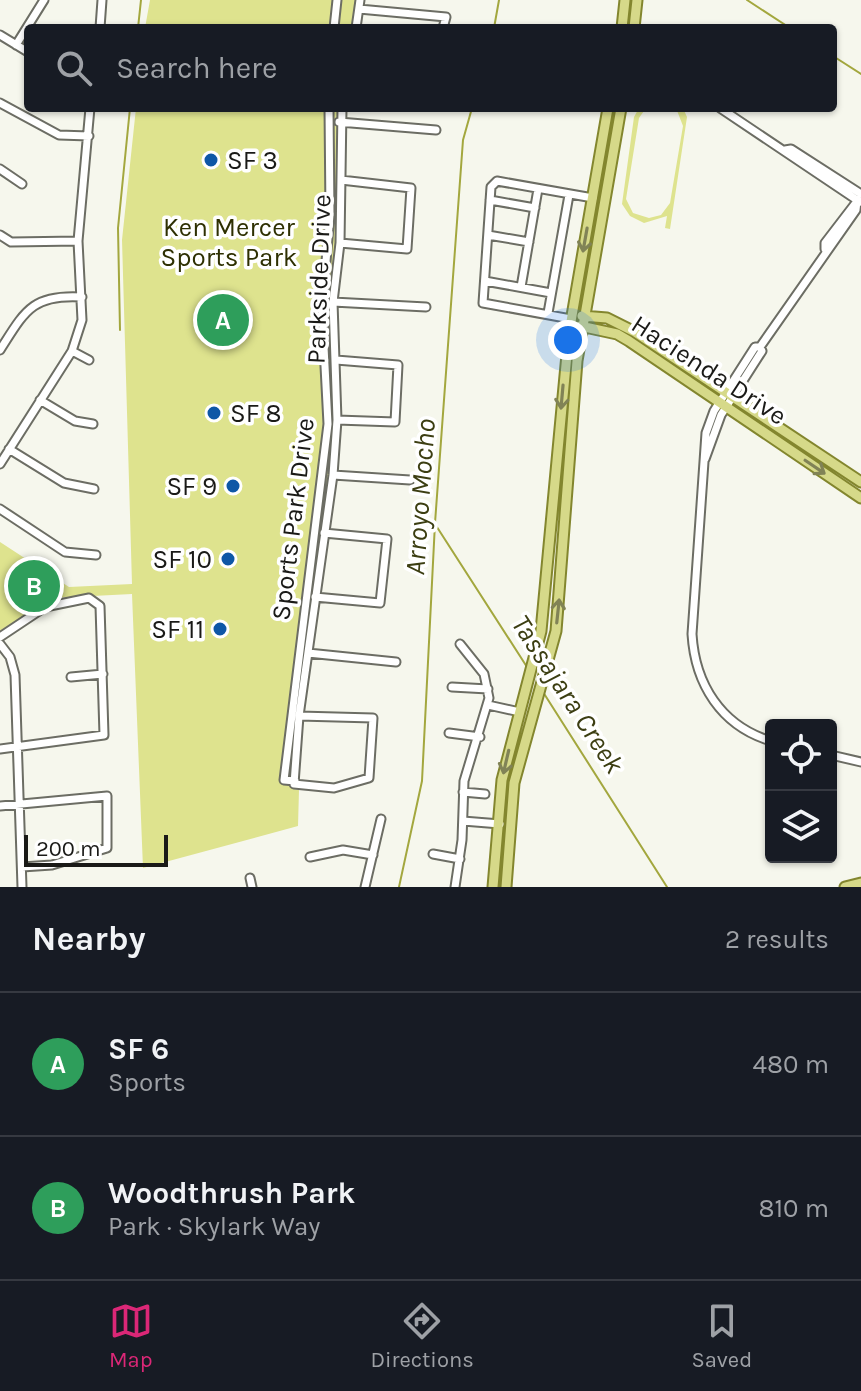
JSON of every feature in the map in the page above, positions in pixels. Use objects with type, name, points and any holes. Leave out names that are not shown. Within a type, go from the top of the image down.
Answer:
[{"type":"main road","points":[[622,24],[625,0]]},
{"type":"main road","points":[[634,24],[637,0]]},
{"type":"main road","points":[[493,887],[502,780],[533,668],[544,608],[571,319],[607,112]]},
{"type":"main road","points":[[506,887],[508,825],[517,771],[542,687],[559,601],[582,327],[620,112]]},
{"type":"main road","points":[[571,319],[584,315]]},
{"type":"main road","name":"Hacienda Drive","points":[[584,315],[622,324],[861,482]]},
{"type":"main road","name":"Hacienda Drive","points":[[571,319],[582,327],[617,334],[861,498]]},
{"type":"main road","points":[[845,887],[861,883]]},
{"type":"street","points":[[29,24],[44,0]]},
{"type":"street","points":[[100,24],[102,0]]},
{"type":"street","points":[[334,24],[337,0]]},
{"type":"street","points":[[357,24],[360,4],[446,17],[444,24]]},
{"type":"street","points":[[16,45],[24,32]]},
{"type":"street","points":[[0,35],[24,50]]},
{"type":"street","points":[[0,103],[59,135],[89,136]]},
{"type":"street","points":[[0,464],[72,351],[80,331],[82,297],[78,241],[90,112]]},
{"type":"street","name":"Sports Park Drive","points":[[294,782],[284,780],[284,777],[328,424],[322,308],[330,215],[329,112]]},
{"type":"street","name":"Parkside Drive","points":[[294,782],[299,716],[333,475],[337,420],[333,302],[340,243],[341,112]]},
{"type":"street","points":[[726,112],[785,150],[787,156],[860,198],[833,231],[825,249],[760,347],[762,351],[729,394],[706,433],[692,634],[695,663],[721,710],[746,730],[765,738]]},
{"type":"street","points":[[339,122],[436,130]]},
{"type":"street","points":[[0,169],[22,184]]},
{"type":"street","points":[[340,243],[407,249],[411,188],[341,180]]},
{"type":"street","points":[[571,319],[483,303],[491,187],[497,181],[593,198]]},
{"type":"street","points":[[521,287],[538,189]]},
{"type":"street","points":[[548,313],[569,195]]},
{"type":"street","points":[[490,200],[535,208]]},
{"type":"street","points":[[0,235],[11,242],[78,241]]},
{"type":"street","points":[[488,235],[529,242]]},
{"type":"street","points":[[485,281],[551,293]]},
{"type":"street","points":[[0,350],[23,314],[37,302],[55,297],[82,297]]},
{"type":"street","points":[[333,302],[426,307]]},
{"type":"street","points":[[72,351],[89,360]]},
{"type":"street","points":[[336,360],[398,365],[395,422],[337,420]]},
{"type":"street","points":[[40,400],[75,421],[93,424]]},
{"type":"street","points":[[9,449],[64,483],[94,489]]},
{"type":"street","points":[[333,475],[410,480]]},
{"type":"street","points":[[0,509],[65,552],[96,555]]},
{"type":"street","points":[[315,597],[380,603],[387,539],[324,533]]},
{"type":"street","points":[[0,637],[59,601],[95,599],[100,606],[104,735],[0,749]]},
{"type":"street","points":[[0,644],[10,657],[15,675],[22,887]]},
{"type":"street","points":[[455,887],[460,859],[463,792],[488,705],[488,689],[478,663],[460,644]]},
{"type":"street","points":[[308,653],[396,662]]},
{"type":"street","points":[[71,677],[103,674]]},
{"type":"street","points":[[452,687],[488,689]]},
{"type":"street","points":[[488,705],[520,712]]},
{"type":"street","points":[[294,782],[334,788],[369,778],[373,718],[299,716]]},
{"type":"street","points":[[449,733],[480,737]]},
{"type":"street","points":[[837,756],[861,762]]},
{"type":"street","points":[[463,792],[485,794]]},
{"type":"street","points":[[0,806],[107,796],[107,848],[52,865],[22,867]]},
{"type":"street","points":[[365,887],[381,819]]},
{"type":"street","points":[[463,821],[508,825]]},
{"type":"street","points":[[310,857],[343,850],[373,855]]},
{"type":"street","points":[[433,854],[460,859]]},
{"type":"green space","points":[[150,0],[356,0],[353,24],[146,24]]},
{"type":"green space","name":"Ken Mercer Sports Park","points":[[136,112],[337,112],[337,221],[329,317],[334,441],[290,783],[293,789],[299,790],[298,826],[143,868],[132,594],[53,598],[0,631],[0,542],[69,587],[132,584],[122,240]]},
{"type":"green space","points":[[637,112],[643,112],[639,118],[626,199],[633,213],[649,218],[661,215],[670,203],[683,126],[678,112],[685,112],[687,117],[670,229],[665,228],[667,216],[644,223],[630,216],[622,204]]},
{"type":"waterway","points":[[138,24],[141,0]]},
{"type":"waterway","name":"Arroyo Mocho","points":[[495,24],[499,0]]},
{"type":"waterway","points":[[747,0],[784,24]]},
{"type":"waterway","points":[[837,59],[861,74]]},
{"type":"waterway","points":[[120,330],[118,228],[130,112]]},
{"type":"waterway","name":"Arroyo Mocho","points":[[399,887],[422,781],[435,523],[463,140],[471,112]]},
{"type":"waterway","name":"Tassajara Creek","points":[[435,524],[527,667]]},
{"type":"waterway","name":"Tassajara Creek","points":[[543,692],[667,887]]},
{"type":"place","name":"SF 3","points":[[211,160]]},
{"type":"place","name":"SF 6","points":[[223,320]]},
{"type":"place","name":"SF 8","points":[[214,413]]},
{"type":"place","name":"SF 9","points":[[233,486]]},
{"type":"place","name":"SF 10","points":[[228,559]]},
{"type":"place","name":"Woodthrush Park","points":[[34,586]]},
{"type":"place","name":"SF 11","points":[[220,629]]}]
